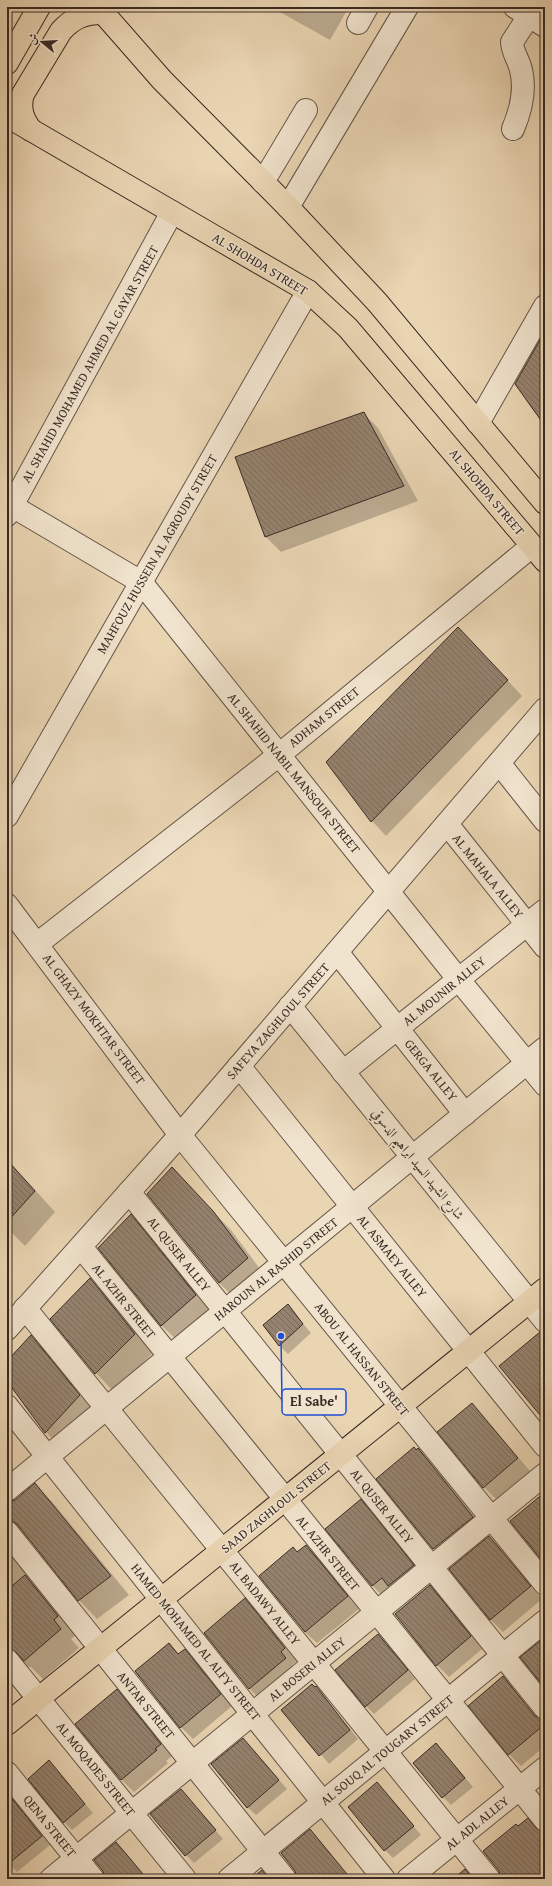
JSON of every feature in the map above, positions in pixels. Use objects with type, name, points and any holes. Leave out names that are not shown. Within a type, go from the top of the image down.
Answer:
[{"type":"main road","points":[[7,63],[39,7]]},
{"type":"main road","points":[[31,130],[25,123],[21,113],[23,94],[61,31],[69,22],[85,14],[100,10],[162,80],[264,182],[377,302],[545,503]]},
{"type":"main road","name":"AL SHOHDA STREET","points":[[7,116],[308,291],[348,328],[539,553]]},
{"type":"main road","name":"SAAD ZAGHLOUL STREET","points":[[7,1724],[537,1296]]},
{"type":"street","points":[[288,207],[407,7]]},
{"type":"street","points":[[513,129],[521,110],[524,89],[521,69],[512,42],[530,16]]},
{"type":"street","points":[[264,182],[306,110]]},
{"type":"street","name":"AL SHAHID MOHAMED AHMED AL GAYAR STREET","points":[[9,508],[172,212]]},
{"type":"street","name":"MAHFOUZ HUSSEIN AL AGROUDY STREET","points":[[7,816],[308,291]]},
{"type":"street","points":[[478,423],[545,306]]},
{"type":"street","name":"AL SHAHID NABIL MANSOUR STREET","points":[[9,508],[141,582],[389,893],[545,1085]]},
{"type":"street","name":"ADHAM STREET","points":[[37,944],[539,553]]},
{"type":"street","name":"SAFEYA ZAGHLOUL STREET","points":[[7,1329],[180,1135],[389,893],[545,709]]},
{"type":"street","points":[[499,763],[545,821]]},
{"type":"street","name":"AL MAHALA ALLEY","points":[[447,824],[545,947]]},
{"type":"street","name":"AL GHAZY MOKHTAR STREET","points":[[7,905],[180,1135]]},
{"type":"street","name":"AL MOUNIR ALLEY","points":[[343,1072],[545,910]]},
{"type":"street","name":"GERGA ALLEY","points":[[338,952],[465,1114]]},
{"type":"street","name":"شارع الشهيد السيد ابراهيم الدسوقي","points":[[290,1006],[412,1157],[537,1296],[545,1321]]},
{"type":"street","name":"HAROUN AL RASHID STREET","points":[[7,1490],[545,1048]]},
{"type":"street","name":"AL ASMAEY ALLEY","points":[[239,1066],[545,1446]]},
{"type":"street","name":"ABOU AL HASSAN STREET","points":[[180,1135],[545,1584]]},
{"type":"street","name":"AL QUSER ALLEY","points":[[129,1192],[545,1708]]},
{"type":"street","name":"AL AZHR STREET","points":[[81,1247],[545,1820]]},
{"type":"street","name":"AL BADAWY ALLEY","points":[[26,1308],[489,1879]]},
{"type":"street","name":"HAMED MOHAMED AL ALFY STREET","points":[[7,1406],[384,1879]]},
{"type":"street","name":"AL BOSERI ALLEY","points":[[51,1879],[545,1474]]},
{"type":"street","name":"ANTAR STREET","points":[[7,1532],[285,1879]]},
{"type":"street","name":"AL SOUQ AL TOUGARY STREET","points":[[230,1879],[545,1620]]},
{"type":"street","name":"AL MOQADES STREET","points":[[7,1660],[185,1879]]},
{"type":"street","name":"AL ADL ALLEY","points":[[408,1879],[545,1768]]},
{"type":"street","name":"QENA STREET","points":[[7,1773],[93,1879]]},
{"type":"building","points":[[545,331],[545,426],[515,384]]},
{"type":"building","points":[[364,412],[404,486],[265,537],[235,457]]},
{"type":"building","points":[[458,627],[508,680],[371,822],[326,762]]},
{"type":"building","points":[[7,1160],[35,1191],[7,1222]]},
{"type":"building","points":[[172,1167],[213,1211],[248,1258],[219,1283],[147,1194]]},
{"type":"building","points":[[131,1214],[196,1295],[161,1326],[98,1248]]},
{"type":"building","points":[[90,1278],[135,1334],[95,1374],[50,1319]]},
{"type":"building","points":[[288,1304],[303,1324],[279,1346],[263,1325]]},
{"type":"building","points":[[540,1332],[545,1333],[545,1421],[499,1366]]},
{"type":"building","points":[[31,1335],[80,1395],[45,1433],[7,1381],[7,1361]]},
{"type":"building","points":[[472,1403],[518,1458],[483,1488],[437,1432]]},
{"type":"building","points":[[414,1447],[416,1450],[418,1448],[473,1517],[433,1549],[376,1479]]},
{"type":"building","points":[[35,1483],[111,1576],[78,1601],[17,1524],[7,1520],[7,1502],[15,1500]]},
{"type":"building","points":[[545,1492],[545,1564],[510,1521]]},
{"type":"building","points":[[361,1499],[414,1565],[388,1586],[382,1578],[372,1586],[325,1529]]},
{"type":"building","points":[[489,1536],[531,1586],[490,1620],[449,1569]]},
{"type":"building","points":[[306,1545],[348,1596],[305,1632],[259,1576],[293,1547],[297,1552]]},
{"type":"building","points":[[25,1575],[58,1616],[54,1620],[61,1629],[24,1661],[16,1652],[7,1648],[7,1590]]},
{"type":"building","points":[[430,1585],[471,1636],[436,1666],[395,1614]]},
{"type":"building","points":[[245,1598],[285,1648],[281,1652],[286,1658],[249,1689],[204,1633]]},
{"type":"building","points":[[378,1634],[408,1670],[365,1707],[335,1670]]},
{"type":"building","points":[[545,1637],[545,1688],[520,1657]]},
{"type":"building","points":[[169,1643],[178,1654],[185,1649],[221,1694],[180,1728],[135,1671]]},
{"type":"building","points":[[503,1676],[535,1716],[545,1720],[545,1724],[508,1755],[468,1706]]},
{"type":"building","points":[[312,1684],[315,1687],[316,1686],[350,1730],[319,1756],[281,1710]]},
{"type":"building","points":[[117,1689],[161,1744],[155,1749],[157,1750],[121,1780],[75,1724]]},
{"type":"building","points":[[243,1738],[279,1780],[247,1808],[211,1764]]},
{"type":"building","points":[[436,1743],[465,1778],[442,1798],[413,1763]]},
{"type":"building","points":[[49,1760],[85,1804],[63,1823],[28,1779]]},
{"type":"building","points":[[377,1782],[414,1826],[384,1851],[348,1807]]},
{"type":"building","points":[[181,1789],[216,1830],[185,1856],[150,1814]]},
{"type":"building","points":[[9,1795],[42,1836],[7,1865],[7,1797]]},
{"type":"building","points":[[528,1818],[536,1828],[545,1832],[545,1879],[501,1879],[499,1871],[483,1851],[516,1824],[518,1826]]},
{"type":"building","points":[[310,1829],[351,1879],[297,1879],[295,1871],[281,1853]]},
{"type":"building","points":[[116,1842],[147,1879],[105,1879],[103,1871],[94,1860]]},
{"type":"building","points":[[465,1869],[473,1879],[453,1879]]},
{"type":"building","points":[[262,1870],[269,1879],[251,1879]]},
{"type":"place","name":"El Sabe'","points":[[281,1336]]}]
